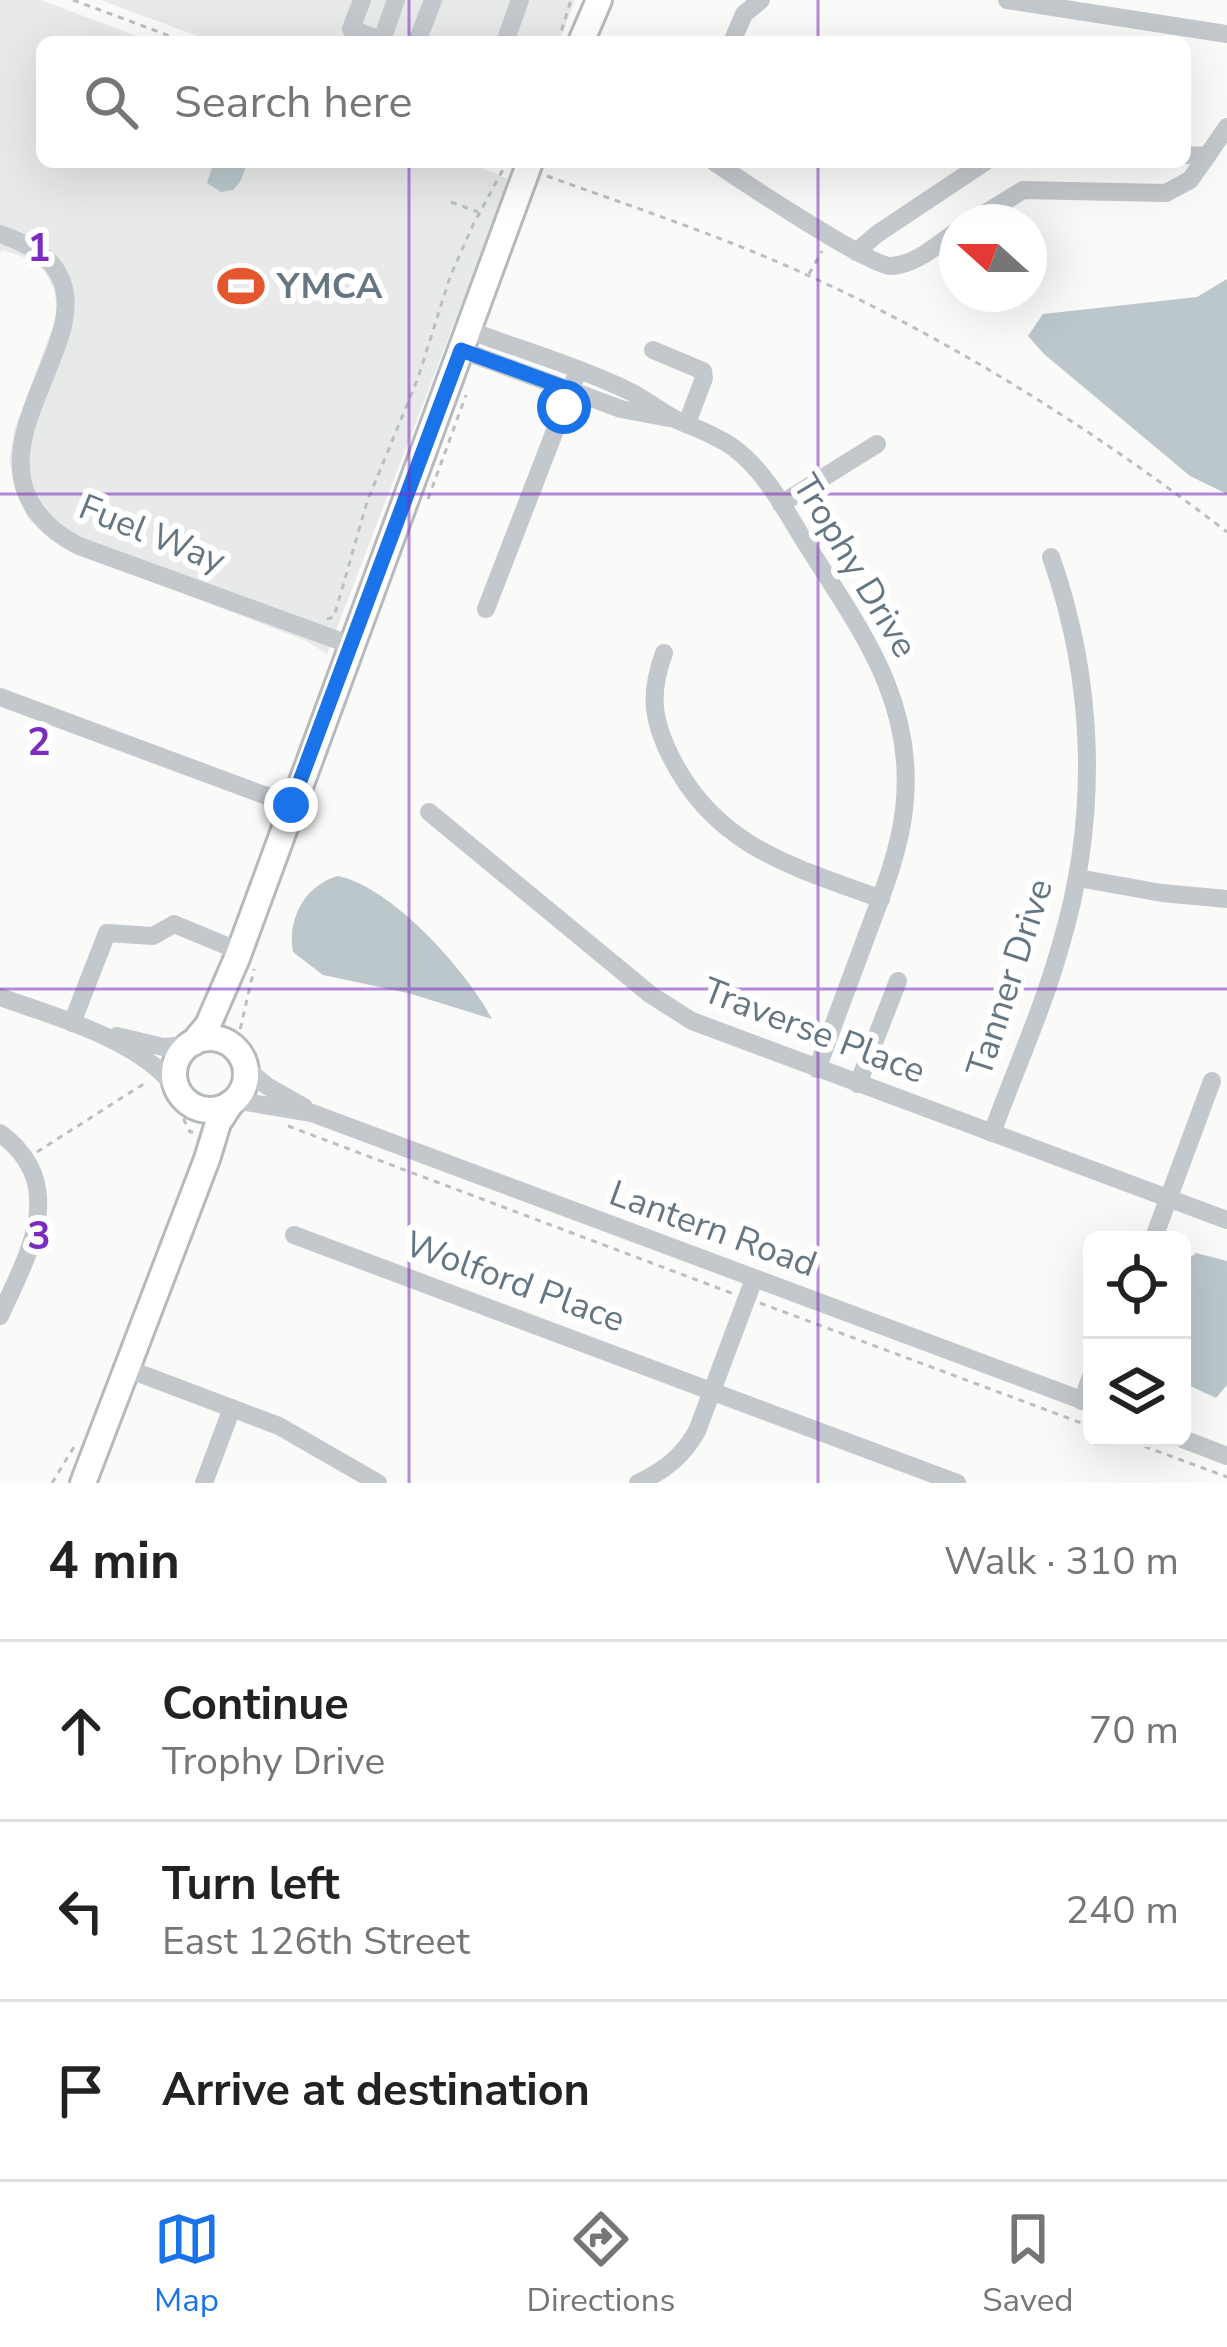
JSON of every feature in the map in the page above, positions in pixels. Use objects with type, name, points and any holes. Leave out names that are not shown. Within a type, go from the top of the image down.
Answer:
[{"type":"main road","points":[[572,36],[583,0]]},
{"type":"main road","points":[[583,36],[599,0]]},
{"type":"main road","points":[[83,1483],[194,1191],[206,1133],[243,1088],[245,1060],[229,1020],[291,805],[465,340],[536,168]]},
{"type":"main road","points":[[206,1133],[174,1094],[174,1070],[177,1060],[208,1025],[244,956]]},
{"type":"main road","points":[[191,1044],[220,1040],[245,1060]]},
{"type":"main road","points":[[174,1094],[210,1110],[233,1101]]},
{"type":"street","points":[[362,0],[351,29],[370,36]]},
{"type":"street","points":[[385,36],[396,0]]},
{"type":"street","points":[[419,36],[433,0]]},
{"type":"street","points":[[507,36],[520,0]]},
{"type":"street","points":[[735,36],[744,14],[761,0]]},
{"type":"street","points":[[1017,1],[1227,34]]},
{"type":"street","points":[[1000,204],[1023,190],[1166,194],[1190,179],[1227,128]]},
{"type":"street","points":[[1191,155],[1207,156]]},
{"type":"street","points":[[723,168],[875,263],[893,266],[912,261],[939,243]]},
{"type":"street","points":[[856,252],[976,168]]},
{"type":"street","name":"Fuel Way","points":[[0,234],[48,259],[59,273],[66,298],[63,326],[21,442],[22,479],[38,514],[79,546],[350,646]]},
{"type":"street","name":"Trophy Drive","points":[[465,340],[574,380],[628,391],[741,454],[781,504],[883,669],[899,722],[906,773],[904,810],[893,861],[817,1069]]},
{"type":"street","points":[[653,350],[705,374],[681,421]]},
{"type":"street","points":[[486,609],[574,380]]},
{"type":"street","points":[[781,504],[877,444]]},
{"type":"street","name":"Tanner Drive","points":[[992,1133],[1052,975],[1078,878],[1086,807],[1084,703],[1076,647],[1051,557]]},
{"type":"street","points":[[664,653],[653,686],[656,720],[674,764],[701,804],[759,851],[880,898]]},
{"type":"street","points":[[0,697],[291,805]]},
{"type":"street","name":"Traverse Place","points":[[429,812],[677,1014],[1227,1220]]},
{"type":"street","points":[[1078,878],[1227,899]]},
{"type":"street","points":[[78,1026],[107,933],[153,936],[174,924],[244,956]]},
{"type":"street","points":[[858,1084],[898,981]]},
{"type":"street","points":[[0,997],[78,1026],[152,1063],[174,1094]]},
{"type":"street","points":[[78,1026],[163,1047],[191,1044]]},
{"type":"street","name":"Lantern Road","points":[[245,1060],[267,1086],[312,1113],[1083,1401]]},
{"type":"street","points":[[1156,1231],[1212,1081]]},
{"type":"street","name":"Lantern Road","points":[[233,1101],[312,1113]]},
{"type":"street","points":[[0,1133],[25,1159],[38,1193],[36,1232],[0,1316]]},
{"type":"street","name":"Wolford Place","points":[[294,1235],[957,1483]]},
{"type":"street","points":[[638,1483],[682,1453],[697,1431],[754,1279]]},
{"type":"street","points":[[128,1369],[297,1434],[378,1483]]},
{"type":"street","points":[[204,1483],[232,1408]]},
{"type":"street","points":[[1191,1442],[1227,1456]]},
{"type":"path","points":[[74,0],[170,36]]},
{"type":"path","points":[[560,36],[572,0]]},
{"type":"path","points":[[320,618],[334,617],[367,502],[418,379],[450,277],[504,168]]},
{"type":"path","points":[[536,168],[702,232],[887,313],[1063,414],[1227,532]]},
{"type":"path","points":[[451,202],[479,212]]},
{"type":"path","points":[[808,276],[830,236]]},
{"type":"path","points":[[426,504],[467,390]]},
{"type":"path","points":[[244,956],[240,1030],[245,1060]]},
{"type":"path","points":[[25,1159],[123,1099],[174,1094],[190,1132],[206,1133]]},
{"type":"path","points":[[278,1122],[1083,1424]]},
{"type":"path","points":[[1146,1447],[1227,1477]]},
{"type":"shaded area","points":[[0,0],[41,0],[136,36],[36,36],[36,168],[483,168],[509,180],[327,654],[306,641],[64,547],[28,519],[9,460],[15,428],[57,308],[44,270],[26,258],[0,252]]},
{"type":"shaded area","points":[[101,0],[575,0],[561,36],[197,36]]},
{"type":"shaded area","points":[[212,168],[245,168],[233,190],[221,192],[207,183]]},
{"type":"shaded area","points":[[1227,279],[1227,494],[1190,476],[1028,336],[1043,314],[1197,297]]},
{"type":"shaded area","points":[[338,876],[359,883],[404,913],[447,956],[492,1019],[408,993],[323,975],[293,952],[293,927],[301,905],[316,887]]},
{"type":"shaded area","points":[[1196,1253],[1227,1261],[1227,1385],[1216,1398],[1191,1386],[1191,1257]]},
{"type":"place","name":"YMCA","points":[[241,286]]},
{"type":"route","points":[[291,805],[461,350],[571,390],[564,407]]}]
